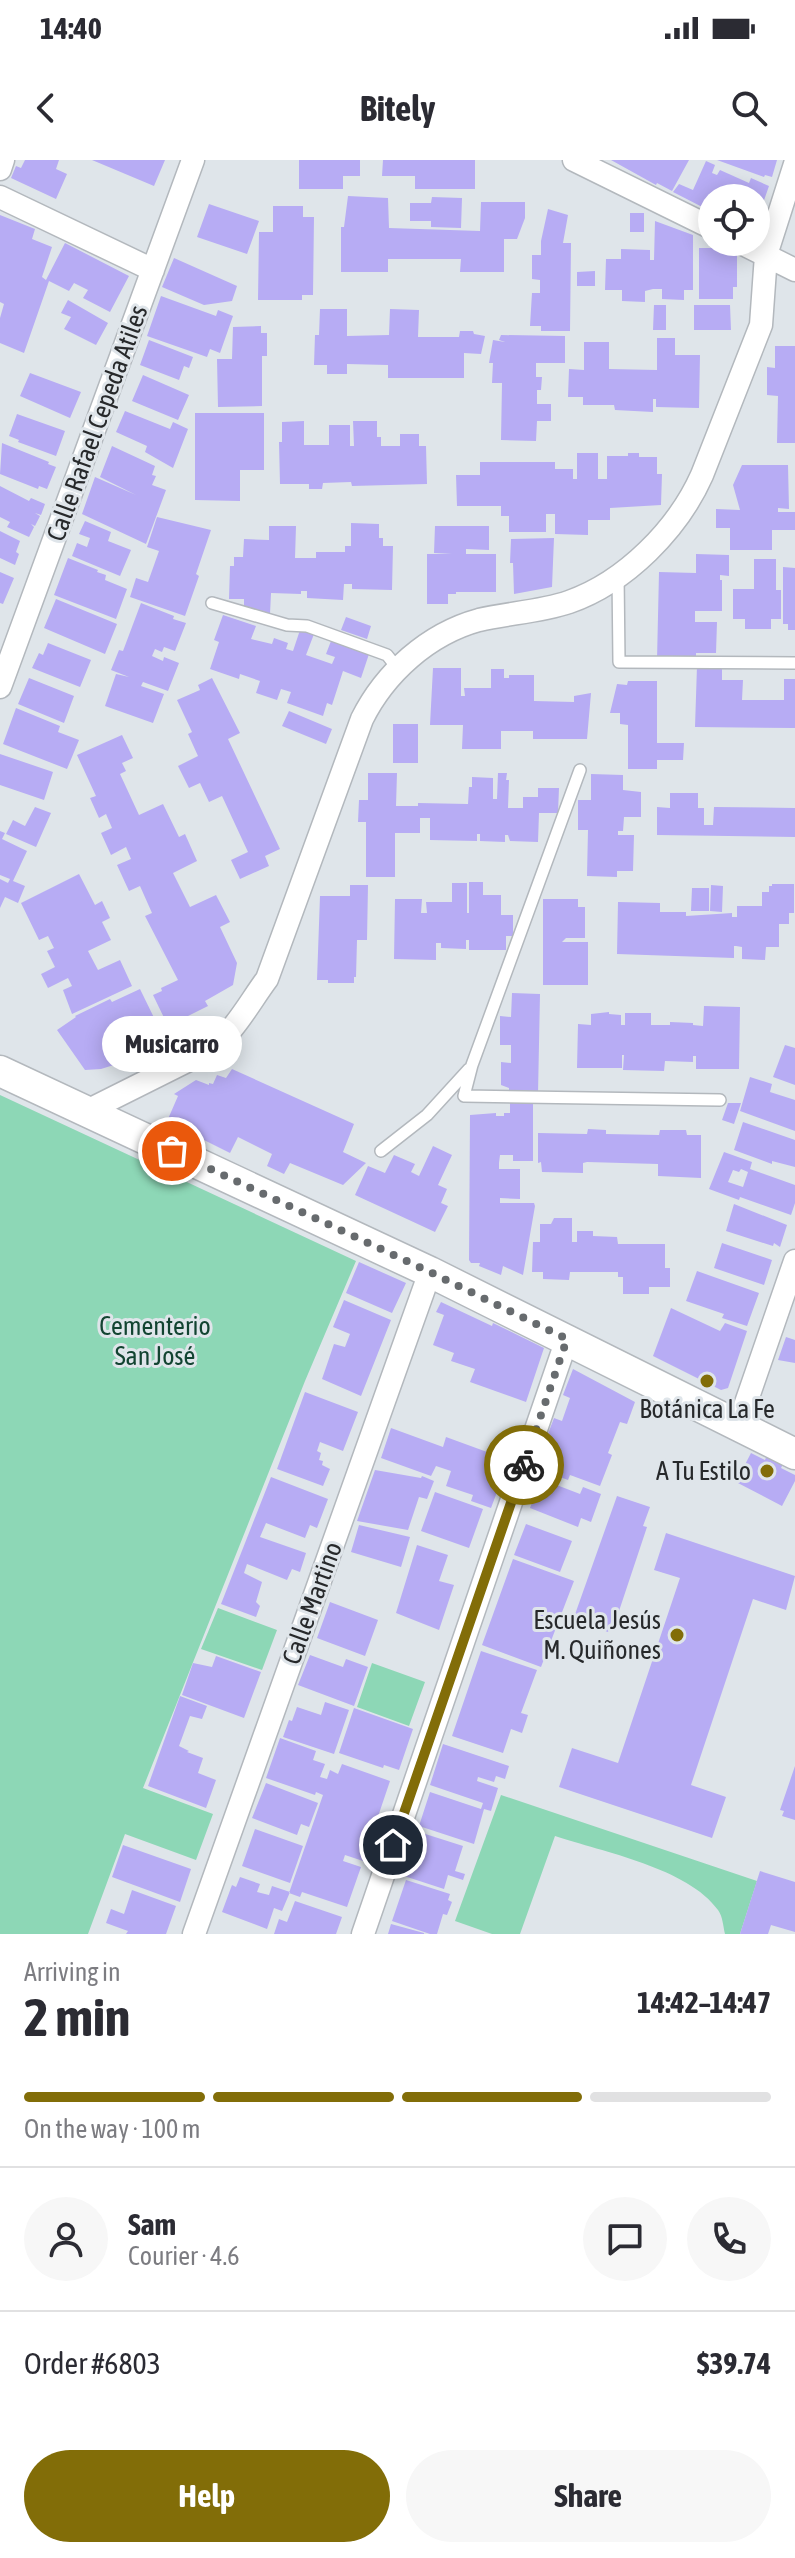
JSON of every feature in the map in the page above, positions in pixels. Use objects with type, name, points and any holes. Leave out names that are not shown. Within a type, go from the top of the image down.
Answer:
[{"type":"street","points":[[0,169],[3,160]]},
{"type":"street","name":"Calle Rafael Cepeda Atiles","points":[[0,687],[193,160]]},
{"type":"street","points":[[583,162],[698,221]]},
{"type":"street","points":[[770,242],[795,164]]},
{"type":"street","points":[[0,197],[153,270]]},
{"type":"street","points":[[87,1111],[217,1045],[267,979],[362,719],[377,693],[398,669],[431,641],[453,629],[479,620],[567,603],[618,574],[654,545],[692,498],[761,325],[766,256]]},
{"type":"street","points":[[768,256],[795,270]]},
{"type":"street","points":[[0,1071],[430,1272],[795,1454]]},
{"type":"street","points":[[738,1426],[795,1261]]},
{"type":"street","name":"Calle Martino","points":[[194,1934],[430,1272]]},
{"type":"street","points":[[363,1934],[567,1339]]},
{"type":"lane","points":[[618,574],[619,662],[795,663]]},
{"type":"lane","points":[[212,603],[287,625],[307,626],[387,655],[398,669]]},
{"type":"lane","points":[[580,770],[472,1065],[464,1096],[720,1100]]},
{"type":"lane","points":[[381,1151],[427,1115],[472,1065]]},
{"type":"green space","name":"Cementerio San José","points":[[0,1095],[356,1261],[143,1788],[213,1814],[196,1860],[125,1834],[88,1934],[0,1934]]},
{"type":"green space","points":[[218,1608],[277,1630],[262,1670],[201,1649]]},
{"type":"green space","points":[[372,1663],[425,1682],[409,1726],[357,1707]]},
{"type":"green space","points":[[501,1795],[757,1881],[740,1934],[725,1934],[718,1910],[687,1883],[643,1863],[555,1836],[520,1934],[492,1934],[455,1921]]},
{"type":"building","points":[[25,160],[59,160],[56,169],[67,174],[56,199],[11,178],[16,166],[21,168]]},
{"type":"building","points":[[92,160],[165,160],[154,186]]},
{"type":"building","points":[[299,160],[360,160],[360,176],[343,176],[343,189],[299,189]]},
{"type":"building","points":[[383,160],[475,160],[475,189],[415,189],[415,176],[382,176]]},
{"type":"building","points":[[611,160],[689,160],[672,191]]},
{"type":"building","points":[[717,160],[777,160],[772,177],[764,177]]},
{"type":"building","points":[[706,161],[715,165],[712,173],[717,175],[720,170],[749,183],[751,178],[764,184],[698,184],[698,205],[673,192],[679,184],[693,190]]},
{"type":"building","points":[[348,196],[388,198],[389,228],[480,231],[481,202],[525,202],[525,218],[517,239],[504,239],[504,272],[460,272],[461,259],[388,259],[388,272],[341,272],[341,227],[344,227]]},
{"type":"building","points":[[432,197],[462,198],[461,228],[431,227],[431,221],[410,221],[410,203],[431,203]]},
{"type":"building","points":[[209,204],[259,221],[247,254],[197,237]]},
{"type":"building","points":[[273,206],[303,206],[303,217],[314,217],[313,295],[302,295],[302,300],[258,300],[259,232],[273,232]]},
{"type":"building","points":[[548,209],[568,215],[563,243],[571,243],[570,331],[541,331],[541,326],[530,326],[532,293],[540,293],[540,280],[532,279],[532,255],[541,255]]},
{"type":"building","points":[[630,213],[644,213],[644,232],[630,232]]},
{"type":"building","points":[[0,215],[35,229],[32,239],[52,247],[42,277],[46,280],[65,243],[129,276],[110,312],[83,298],[88,290],[74,283],[69,291],[49,281],[24,353],[0,343],[0,318],[4,304],[0,302]]},
{"type":"building","points":[[655,221],[693,235],[693,290],[684,290],[684,300],[662,299],[662,289],[653,289],[645,291],[645,302],[622,301],[622,290],[605,290],[606,259],[621,259],[621,249],[650,250],[650,260],[654,260]]},
{"type":"building","points":[[699,256],[737,256],[737,287],[733,287],[733,299],[699,299]]},
{"type":"building","points":[[174,258],[237,286],[232,301],[204,305],[162,287]]},
{"type":"building","points":[[595,271],[595,286],[577,286],[577,272]]},
{"type":"building","points":[[161,296],[216,316],[218,310],[233,316],[220,353],[210,349],[207,357],[147,336]]},
{"type":"building","points":[[68,300],[108,323],[96,345],[64,329],[71,317],[61,313]]},
{"type":"building","points":[[654,305],[666,305],[666,330],[653,330]]},
{"type":"building","points":[[694,305],[730,305],[731,330],[694,330]]},
{"type":"building","points":[[320,309],[347,309],[347,336],[389,335],[390,309],[419,310],[418,337],[459,337],[460,331],[473,331],[485,336],[481,354],[464,353],[464,378],[388,378],[388,365],[347,364],[347,374],[327,374],[327,365],[314,365]]},
{"type":"building","points":[[261,326],[261,333],[267,333],[267,356],[262,356],[262,406],[218,407],[217,359],[232,359],[233,327]]},
{"type":"building","points":[[501,335],[565,336],[565,363],[536,363],[536,377],[542,377],[541,390],[537,390],[537,404],[551,404],[551,421],[537,421],[536,441],[501,440],[502,383],[492,383],[493,363],[489,363],[493,340],[505,342],[499,340]]},
{"type":"building","points":[[657,338],[675,338],[675,355],[700,355],[699,408],[656,407],[656,399],[653,399],[653,412],[615,410],[614,405],[583,405],[583,397],[568,397],[569,369],[584,370],[584,342],[609,342],[609,369],[657,370]]},
{"type":"building","points":[[149,340],[193,357],[189,368],[184,366],[179,380],[140,365]]},
{"type":"building","points":[[775,346],[795,346],[795,443],[777,443],[778,396],[767,395],[767,367],[775,368]]},
{"type":"building","points":[[30,373],[81,392],[70,418],[20,396]]},
{"type":"building","points":[[143,375],[189,395],[178,420],[132,401]]},
{"type":"building","points":[[125,411],[170,429],[173,422],[188,429],[173,468],[145,452],[147,446],[116,432]]},
{"type":"building","points":[[195,413],[264,413],[264,470],[240,470],[240,501],[195,500]]},
{"type":"building","points":[[17,414],[65,431],[56,456],[9,436]]},
{"type":"building","points":[[304,421],[304,445],[329,445],[329,425],[350,425],[350,446],[354,446],[353,421],[377,421],[377,437],[381,437],[381,446],[400,446],[400,434],[419,434],[419,446],[426,446],[427,484],[352,486],[351,482],[323,483],[322,489],[309,489],[309,484],[280,484],[282,422]]},
{"type":"building","points":[[2,443],[56,467],[47,489],[39,486],[38,489],[0,474]]},
{"type":"building","points":[[112,446],[155,466],[152,475],[156,476],[152,485],[166,490],[146,544],[82,514],[95,477],[136,495],[100,477]]},
{"type":"building","points":[[577,453],[598,453],[598,479],[607,479],[607,456],[639,453],[639,457],[657,457],[657,474],[662,474],[661,505],[610,508],[610,520],[588,520],[588,535],[555,534],[555,514],[546,514],[546,532],[509,532],[509,516],[501,516],[501,506],[457,506],[456,475],[480,475],[480,462],[555,462],[555,469],[573,469],[573,479],[577,479]]},
{"type":"building","points":[[742,465],[788,465],[789,509],[778,508],[778,512],[795,512],[795,530],[772,530],[772,550],[730,550],[730,528],[716,528],[716,509],[740,510],[733,485]]},
{"type":"building","points":[[0,486],[29,501],[31,498],[45,504],[41,515],[35,513],[40,516],[35,526],[31,524],[34,527],[29,537],[7,527],[10,522],[0,517]]},
{"type":"building","points":[[157,517],[211,530],[185,616],[130,597],[136,578],[148,582],[159,551],[147,547]]},
{"type":"building","points":[[85,521],[111,532],[108,541],[131,550],[120,576],[72,556],[77,543],[87,547],[90,538],[79,534]]},
{"type":"building","points":[[351,523],[379,524],[379,538],[383,538],[383,546],[393,546],[392,590],[352,589],[352,584],[344,584],[343,600],[307,598],[307,591],[301,591],[301,594],[271,593],[270,614],[244,608],[244,599],[229,599],[230,566],[234,566],[234,557],[243,557],[244,539],[269,540],[269,526],[296,526],[295,558],[316,558],[316,552],[345,552],[345,546],[351,546]]},
{"type":"building","points":[[435,526],[489,526],[489,550],[466,549],[466,554],[496,554],[496,592],[456,592],[448,594],[448,604],[427,604],[427,554],[452,554],[434,553]]},
{"type":"building","points":[[0,531],[20,541],[15,565],[0,558]]},
{"type":"building","points":[[554,538],[552,587],[514,594],[511,539]]},
{"type":"building","points":[[696,554],[729,555],[729,576],[720,575],[722,611],[695,611],[695,622],[717,622],[716,653],[696,653],[696,661],[657,660],[659,572],[696,573]]},
{"type":"building","points":[[68,558],[98,570],[106,575],[105,580],[127,589],[116,619],[54,595]]},
{"type":"building","points":[[754,559],[776,559],[776,590],[781,590],[781,619],[771,619],[771,629],[745,629],[745,619],[733,619],[733,589],[754,589]]},
{"type":"building","points":[[783,567],[795,568],[795,630],[788,630],[788,624],[783,624]]},
{"type":"building","points":[[0,572],[14,578],[3,604],[0,603]]},
{"type":"building","points":[[56,599],[117,624],[105,654],[44,628]]},
{"type":"building","points":[[141,603],[186,623],[175,651],[164,647],[162,652],[155,649],[152,656],[179,663],[168,691],[143,682],[141,686],[164,694],[153,723],[105,706],[116,674],[129,677],[111,670],[119,650],[123,651]]},
{"type":"building","points":[[223,615],[256,626],[251,639],[272,644],[274,638],[288,643],[286,649],[293,651],[300,630],[314,634],[306,655],[332,664],[335,657],[326,654],[331,641],[369,654],[361,678],[343,671],[332,705],[327,703],[323,716],[287,703],[291,692],[281,689],[277,700],[256,693],[260,681],[240,674],[239,679],[210,669],[219,642],[214,640]]},
{"type":"building","points":[[346,617],[371,626],[367,639],[341,630]]},
{"type":"building","points":[[48,643],[91,660],[80,687],[32,668]]},
{"type":"building","points":[[697,666],[722,667],[722,680],[743,680],[742,700],[784,700],[784,679],[795,679],[795,728],[695,727]]},
{"type":"building","points":[[433,668],[461,668],[461,696],[465,696],[464,688],[491,688],[491,669],[504,669],[504,678],[509,678],[509,675],[534,675],[534,701],[574,702],[574,696],[591,693],[587,739],[533,739],[533,731],[501,731],[501,749],[462,749],[463,725],[430,725]]},
{"type":"building","points":[[29,678],[74,696],[64,723],[18,704]]},
{"type":"building","points":[[212,678],[240,733],[228,739],[280,849],[265,856],[269,866],[240,879],[231,860],[248,852],[222,796],[209,802],[200,783],[189,788],[178,766],[198,756],[188,734],[192,732],[177,700],[200,690],[198,685]]},
{"type":"building","points":[[628,681],[657,681],[657,743],[684,743],[683,760],[657,760],[657,769],[628,769],[628,725],[620,724],[620,713],[610,713],[617,684],[627,685]]},
{"type":"building","points":[[16,708],[60,726],[58,732],[79,740],[67,769],[3,744]]},
{"type":"building","points":[[289,711],[332,729],[326,744],[282,726]]},
{"type":"building","points":[[393,724],[418,724],[418,763],[393,763]]},
{"type":"building","points":[[122,735],[133,758],[122,763],[126,771],[120,774],[139,815],[163,804],[179,837],[185,834],[197,861],[173,873],[190,907],[216,895],[230,922],[220,927],[237,963],[233,985],[205,1001],[208,1006],[168,1026],[153,995],[178,980],[145,916],[152,913],[140,886],[129,891],[117,865],[131,859],[126,847],[111,855],[101,833],[112,828],[106,814],[99,818],[90,798],[96,796],[77,755]]},
{"type":"building","points":[[0,754],[53,772],[44,800],[0,785]]},
{"type":"building","points":[[368,773],[397,773],[396,806],[418,806],[418,803],[468,804],[472,777],[493,778],[493,799],[497,799],[498,773],[507,773],[508,808],[523,808],[523,797],[538,797],[538,788],[559,788],[558,813],[539,813],[538,842],[510,841],[508,835],[505,835],[505,842],[480,841],[480,834],[477,834],[477,841],[430,840],[430,818],[420,818],[420,833],[395,833],[395,877],[366,877],[366,822],[358,822],[359,800],[368,800]]},
{"type":"building","points":[[591,774],[623,775],[623,790],[641,792],[641,817],[624,817],[623,831],[618,831],[618,835],[634,835],[633,871],[617,871],[617,877],[587,876],[588,830],[578,830],[578,800],[591,800]]},
{"type":"building","points":[[670,793],[698,793],[698,808],[704,808],[704,825],[713,825],[714,807],[795,808],[795,837],[657,835],[657,807],[670,808]]},
{"type":"building","points":[[35,807],[51,813],[36,847],[6,834],[13,820],[25,826]]},
{"type":"building","points":[[0,831],[5,833],[2,839],[27,851],[13,881],[25,886],[18,903],[5,897],[0,908],[0,879],[8,883],[10,879],[0,875]]},
{"type":"building","points":[[79,874],[95,905],[102,901],[110,918],[102,922],[111,940],[88,951],[98,970],[120,960],[132,986],[72,1014],[63,990],[72,986],[68,978],[48,988],[41,974],[55,967],[47,951],[54,948],[48,936],[39,940],[21,903]]},
{"type":"building","points":[[469,882],[483,882],[483,895],[501,895],[501,915],[513,915],[513,936],[506,936],[506,950],[469,950],[469,940],[466,940],[466,949],[441,948],[441,943],[436,943],[436,960],[394,959],[395,899],[422,899],[421,913],[427,913],[426,902],[452,902],[452,883],[467,883],[469,913]]},
{"type":"building","points":[[772,884],[794,884],[794,913],[789,913],[789,924],[779,924],[779,947],[766,947],[765,960],[742,959],[742,947],[736,946],[734,958],[617,954],[618,902],[660,903],[660,912],[686,912],[686,916],[732,913],[732,917],[737,917],[737,906],[762,906],[762,892],[769,892]]},
{"type":"building","points":[[350,885],[368,885],[367,940],[357,940],[354,983],[317,980],[320,896],[350,896]]},
{"type":"building","points":[[711,885],[723,886],[722,912],[710,911]]},
{"type":"building","points":[[692,888],[709,888],[709,911],[691,911]]},
{"type":"building","points":[[543,899],[578,899],[578,907],[585,907],[585,938],[566,938],[562,942],[588,942],[588,985],[543,985]]},
{"type":"building","points":[[140,989],[161,1032],[142,1041],[149,1054],[101,1069],[85,1070],[57,1030],[75,1016]]},
{"type":"building","points":[[512,993],[540,994],[538,1094],[509,1093],[509,1088],[501,1085],[501,1062],[511,1063],[511,1045],[500,1045],[500,1016],[511,1017]]},
{"type":"building","points":[[704,1006],[740,1007],[739,1069],[696,1069],[696,1056],[693,1056],[693,1062],[665,1061],[664,1071],[623,1070],[624,1055],[622,1068],[577,1068],[578,1024],[591,1025],[591,1014],[609,1012],[621,1015],[621,1025],[625,1025],[625,1013],[651,1013],[651,1025],[670,1025],[670,1022],[703,1026]]},
{"type":"building","points":[[785,1045],[795,1048],[795,1085],[773,1077]]},
{"type":"building","points":[[232,1069],[354,1124],[343,1152],[366,1163],[343,1185],[290,1163],[284,1174],[267,1166],[272,1154],[238,1137],[230,1153],[168,1119],[178,1096],[174,1094],[196,1080],[213,1084],[217,1075],[226,1078]]},
{"type":"building","points":[[750,1077],[772,1084],[770,1092],[795,1100],[795,1131],[740,1111]]},
{"type":"building","points":[[510,1100],[533,1100],[533,1161],[513,1161],[513,1155],[500,1155],[499,1163],[499,1169],[520,1169],[520,1199],[500,1198],[500,1203],[534,1203],[535,1206],[523,1275],[503,1266],[501,1275],[469,1260],[470,1115],[496,1113],[496,1116],[504,1116],[504,1113],[510,1113]]},
{"type":"building","points":[[728,1103],[741,1103],[734,1124],[722,1120]]},
{"type":"building","points":[[743,1122],[795,1140],[795,1167],[772,1161],[772,1164],[734,1150]]},
{"type":"building","points":[[588,1129],[606,1130],[606,1134],[659,1135],[660,1130],[686,1130],[687,1135],[701,1135],[701,1178],[658,1176],[658,1164],[587,1162],[583,1163],[583,1173],[542,1172],[541,1162],[538,1163],[538,1133],[587,1134]]},
{"type":"building","points":[[433,1146],[452,1155],[438,1185],[447,1189],[441,1203],[448,1206],[435,1232],[355,1195],[368,1166],[385,1173],[394,1155],[415,1164],[411,1172],[419,1176]]},
{"type":"building","points":[[724,1152],[752,1162],[750,1169],[795,1185],[795,1203],[791,1215],[709,1189]],"holes":[[[733,1170],[748,1172],[743,1187],[728,1182]]]},
{"type":"building","points":[[734,1204],[787,1225],[780,1247],[726,1231]]},
{"type":"building","points":[[554,1218],[572,1218],[572,1242],[577,1242],[577,1231],[593,1231],[593,1236],[617,1237],[618,1244],[665,1244],[665,1268],[670,1268],[670,1287],[649,1287],[649,1294],[623,1294],[623,1277],[618,1277],[618,1272],[570,1272],[569,1280],[543,1279],[543,1272],[532,1272],[533,1242],[540,1242],[540,1224],[551,1224]]},
{"type":"building","points":[[722,1243],[772,1260],[764,1285],[714,1268]]},
{"type":"building","points":[[359,1262],[406,1283],[392,1313],[346,1293]]},
{"type":"building","points":[[697,1271],[759,1293],[747,1326],[686,1301]]},
{"type":"building","points":[[344,1300],[391,1320],[361,1396],[322,1379],[334,1344],[345,1347],[350,1334],[333,1327]]},
{"type":"building","points":[[441,1302],[544,1348],[526,1402],[470,1382],[475,1369],[451,1361],[454,1353],[433,1345],[444,1315],[436,1312]]},
{"type":"building","points":[[671,1308],[720,1331],[725,1323],[747,1331],[728,1388],[721,1390],[653,1356]]},
{"type":"building","points":[[786,1337],[795,1340],[795,1363],[778,1360]]},
{"type":"building","points":[[573,1369],[635,1402],[627,1424],[620,1422],[600,1486],[570,1475],[568,1480],[535,1468],[554,1418],[562,1421],[570,1398],[563,1395]]},
{"type":"building","points":[[305,1392],[358,1412],[343,1451],[320,1442],[317,1451],[321,1453],[319,1460],[330,1469],[323,1486],[277,1469]]},
{"type":"building","points":[[391,1428],[443,1447],[446,1437],[509,1460],[491,1508],[471,1501],[473,1495],[446,1486],[451,1471],[436,1466],[431,1476],[381,1458]]},
{"type":"building","points":[[751,1453],[765,1460],[767,1455],[783,1464],[781,1468],[795,1475],[782,1506],[736,1482]]},
{"type":"building","points":[[375,1470],[422,1476],[434,1481],[427,1499],[419,1497],[408,1530],[357,1521]]},
{"type":"building","points":[[271,1477],[328,1499],[317,1528],[310,1525],[305,1538],[266,1523],[260,1537],[306,1553],[300,1572],[292,1569],[287,1580],[247,1564],[244,1573],[262,1582],[256,1602],[260,1606],[256,1617],[221,1604]]},
{"type":"building","points":[[541,1479],[580,1494],[583,1487],[601,1494],[591,1522],[581,1518],[578,1527],[530,1508]]},
{"type":"building","points":[[435,1492],[483,1509],[469,1548],[421,1531]]},
{"type":"building","points":[[617,1496],[650,1507],[643,1526],[647,1527],[617,1617],[613,1615],[608,1632],[573,1620]]},
{"type":"building","points":[[526,1524],[572,1541],[560,1572],[514,1555]]},
{"type":"building","points":[[359,1525],[410,1537],[401,1567],[351,1552]]},
{"type":"building","points":[[666,1533],[795,1576],[786,1610],[753,1599],[691,1785],[726,1797],[712,1838],[559,1787],[572,1748],[618,1763],[680,1578],[654,1570]]},
{"type":"building","points":[[417,1545],[448,1555],[439,1581],[454,1585],[439,1630],[396,1613]]},
{"type":"building","points":[[513,1559],[574,1581],[541,1667],[482,1645]]},
{"type":"building","points":[[330,1602],[378,1620],[365,1656],[317,1638]]},
{"type":"building","points":[[481,1651],[537,1670],[521,1713],[528,1715],[522,1733],[511,1729],[503,1753],[452,1736]]},
{"type":"building","points":[[310,1655],[343,1667],[346,1659],[368,1667],[354,1706],[298,1685]]},
{"type":"building","points":[[216,1656],[261,1672],[244,1718],[182,1695],[193,1663],[212,1667]]},
{"type":"building","points":[[180,1696],[207,1706],[202,1719],[190,1716],[179,1746],[203,1758],[198,1773],[216,1780],[206,1808],[148,1786]]},
{"type":"building","points":[[325,1702],[349,1710],[334,1754],[283,1737],[297,1707],[321,1715]]},
{"type":"building","points":[[354,1708],[413,1729],[399,1770],[384,1765],[383,1768],[339,1753]]},
{"type":"building","points":[[280,1738],[316,1751],[313,1760],[325,1764],[320,1777],[327,1779],[330,1770],[338,1774],[342,1764],[390,1781],[363,1861],[345,1855],[343,1861],[361,1867],[347,1907],[302,1892],[300,1897],[289,1893],[323,1795],[266,1778]]},
{"type":"building","points":[[443,1744],[509,1766],[505,1779],[496,1776],[494,1782],[478,1777],[477,1781],[498,1788],[491,1811],[484,1809],[474,1844],[419,1826],[430,1792],[481,1809],[483,1803],[430,1785]]},
{"type":"building","points":[[795,1766],[795,1820],[782,1816],[784,1811],[780,1810]]},
{"type":"building","points":[[266,1783],[318,1803],[309,1827],[301,1824],[297,1835],[252,1818]]},
{"type":"building","points":[[255,1829],[303,1846],[290,1883],[242,1866]]},
{"type":"building","points":[[416,1831],[463,1846],[455,1871],[465,1874],[463,1880],[448,1875],[444,1889],[401,1875]]},
{"type":"building","points":[[123,1845],[191,1869],[180,1902],[112,1877]]},
{"type":"building","points":[[760,1871],[795,1882],[795,1932],[771,1925],[768,1934],[740,1934]]},
{"type":"building","points":[[240,1877],[260,1884],[257,1892],[269,1895],[272,1886],[290,1892],[282,1911],[274,1908],[267,1929],[222,1912],[232,1885],[236,1887]]},
{"type":"building","points":[[406,1880],[450,1894],[448,1900],[452,1902],[447,1915],[443,1914],[437,1934],[392,1921]]},
{"type":"building","points":[[132,1890],[176,1906],[166,1934],[126,1934],[128,1931],[106,1923],[111,1909],[124,1914]]},
{"type":"building","points":[[295,1901],[342,1917],[336,1934],[274,1934],[279,1919],[287,1922]]},
{"type":"building","points":[[391,1924],[424,1933],[424,1934],[388,1934]]},
{"type":"way so far","points":[[172,1151],[567,1339],[524,1465]]},
{"type":"place","name":"Musicarro","points":[[172,1151]]},
{"type":"place","name":"Botánica La Fe","points":[[707,1381]]},
{"type":"place","name":"A Tu Estilo","points":[[767,1471]]},
{"type":"place","name":"Escuela Jesús M. Quiñones","points":[[677,1635]]},
{"type":"route","points":[[393,1845],[524,1465]]}]
